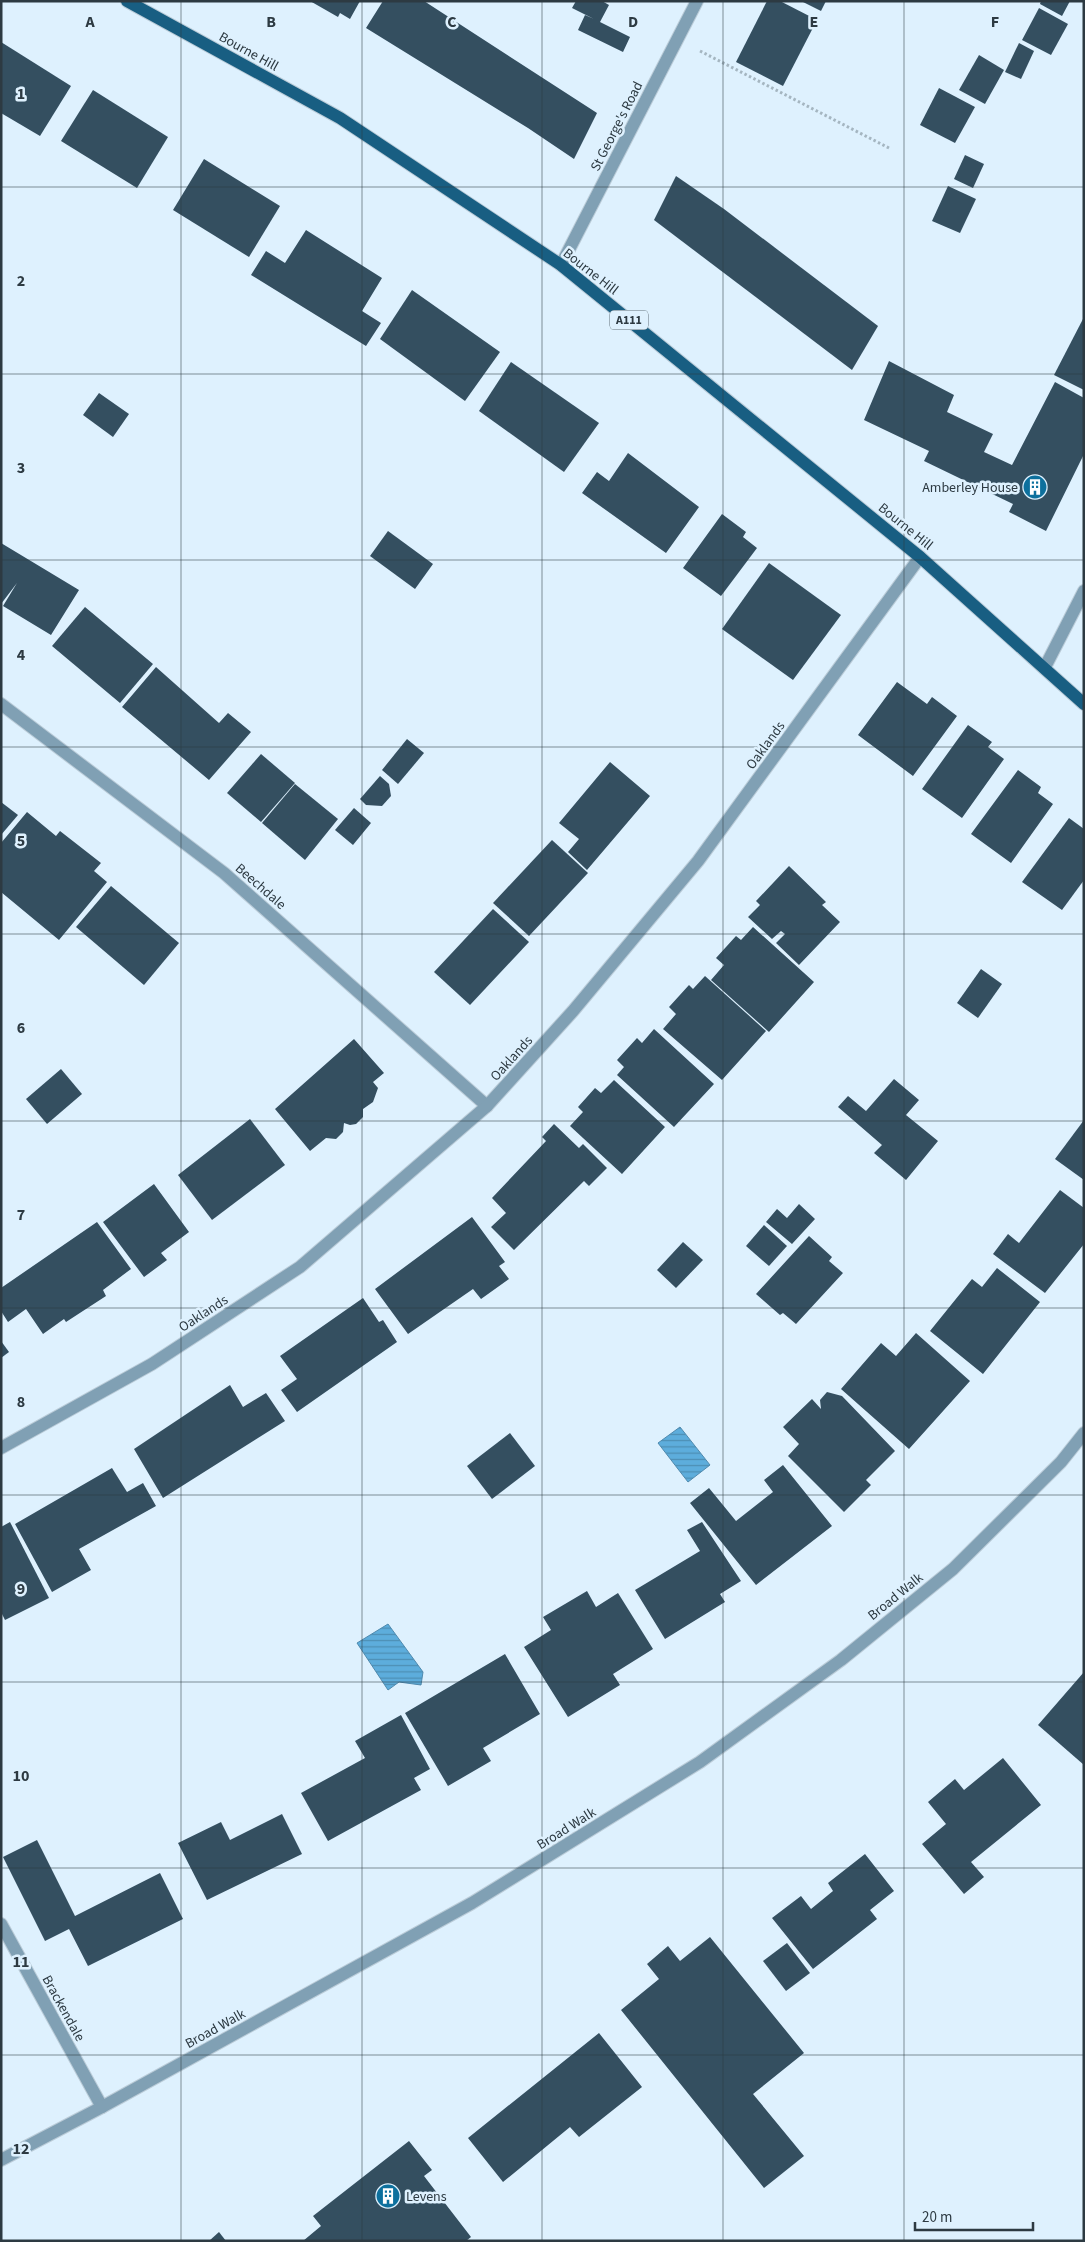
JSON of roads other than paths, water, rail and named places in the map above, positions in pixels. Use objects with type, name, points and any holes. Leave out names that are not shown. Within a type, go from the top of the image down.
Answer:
[{"type":"main road","name":"Bourne Hill","points":[[128,1],[340,118],[561,265],[920,557],[1045,667],[1084,704]]},
{"type":"street","name":"St George's Road","points":[[561,265],[697,1]]},
{"type":"street","name":"Oaklands","points":[[1,1448],[152,1364],[300,1266],[488,1106],[573,1011],[698,861],[920,557]]},
{"type":"street","points":[[1045,667],[1084,591]]},
{"type":"street","name":"Beechdale","points":[[1,704],[224,873],[488,1106]]},
{"type":"street","name":"Broad Walk","points":[[1,2160],[102,2107],[472,1903],[700,1762],[841,1660],[953,1569],[1061,1462],[1084,1433]]},
{"type":"street","name":"Brackendale","points":[[1,1924],[102,2107]]},
{"type":"water","points":[[680,1427],[710,1465],[688,1482],[658,1443]]},
{"type":"water","points":[[388,1624],[423,1672],[421,1685],[399,1682],[388,1690],[357,1643]]},
{"type":"place","name":"Amberley House","points":[[1035,487]]},
{"type":"place","name":"Levens","points":[[388,2196]]}]
